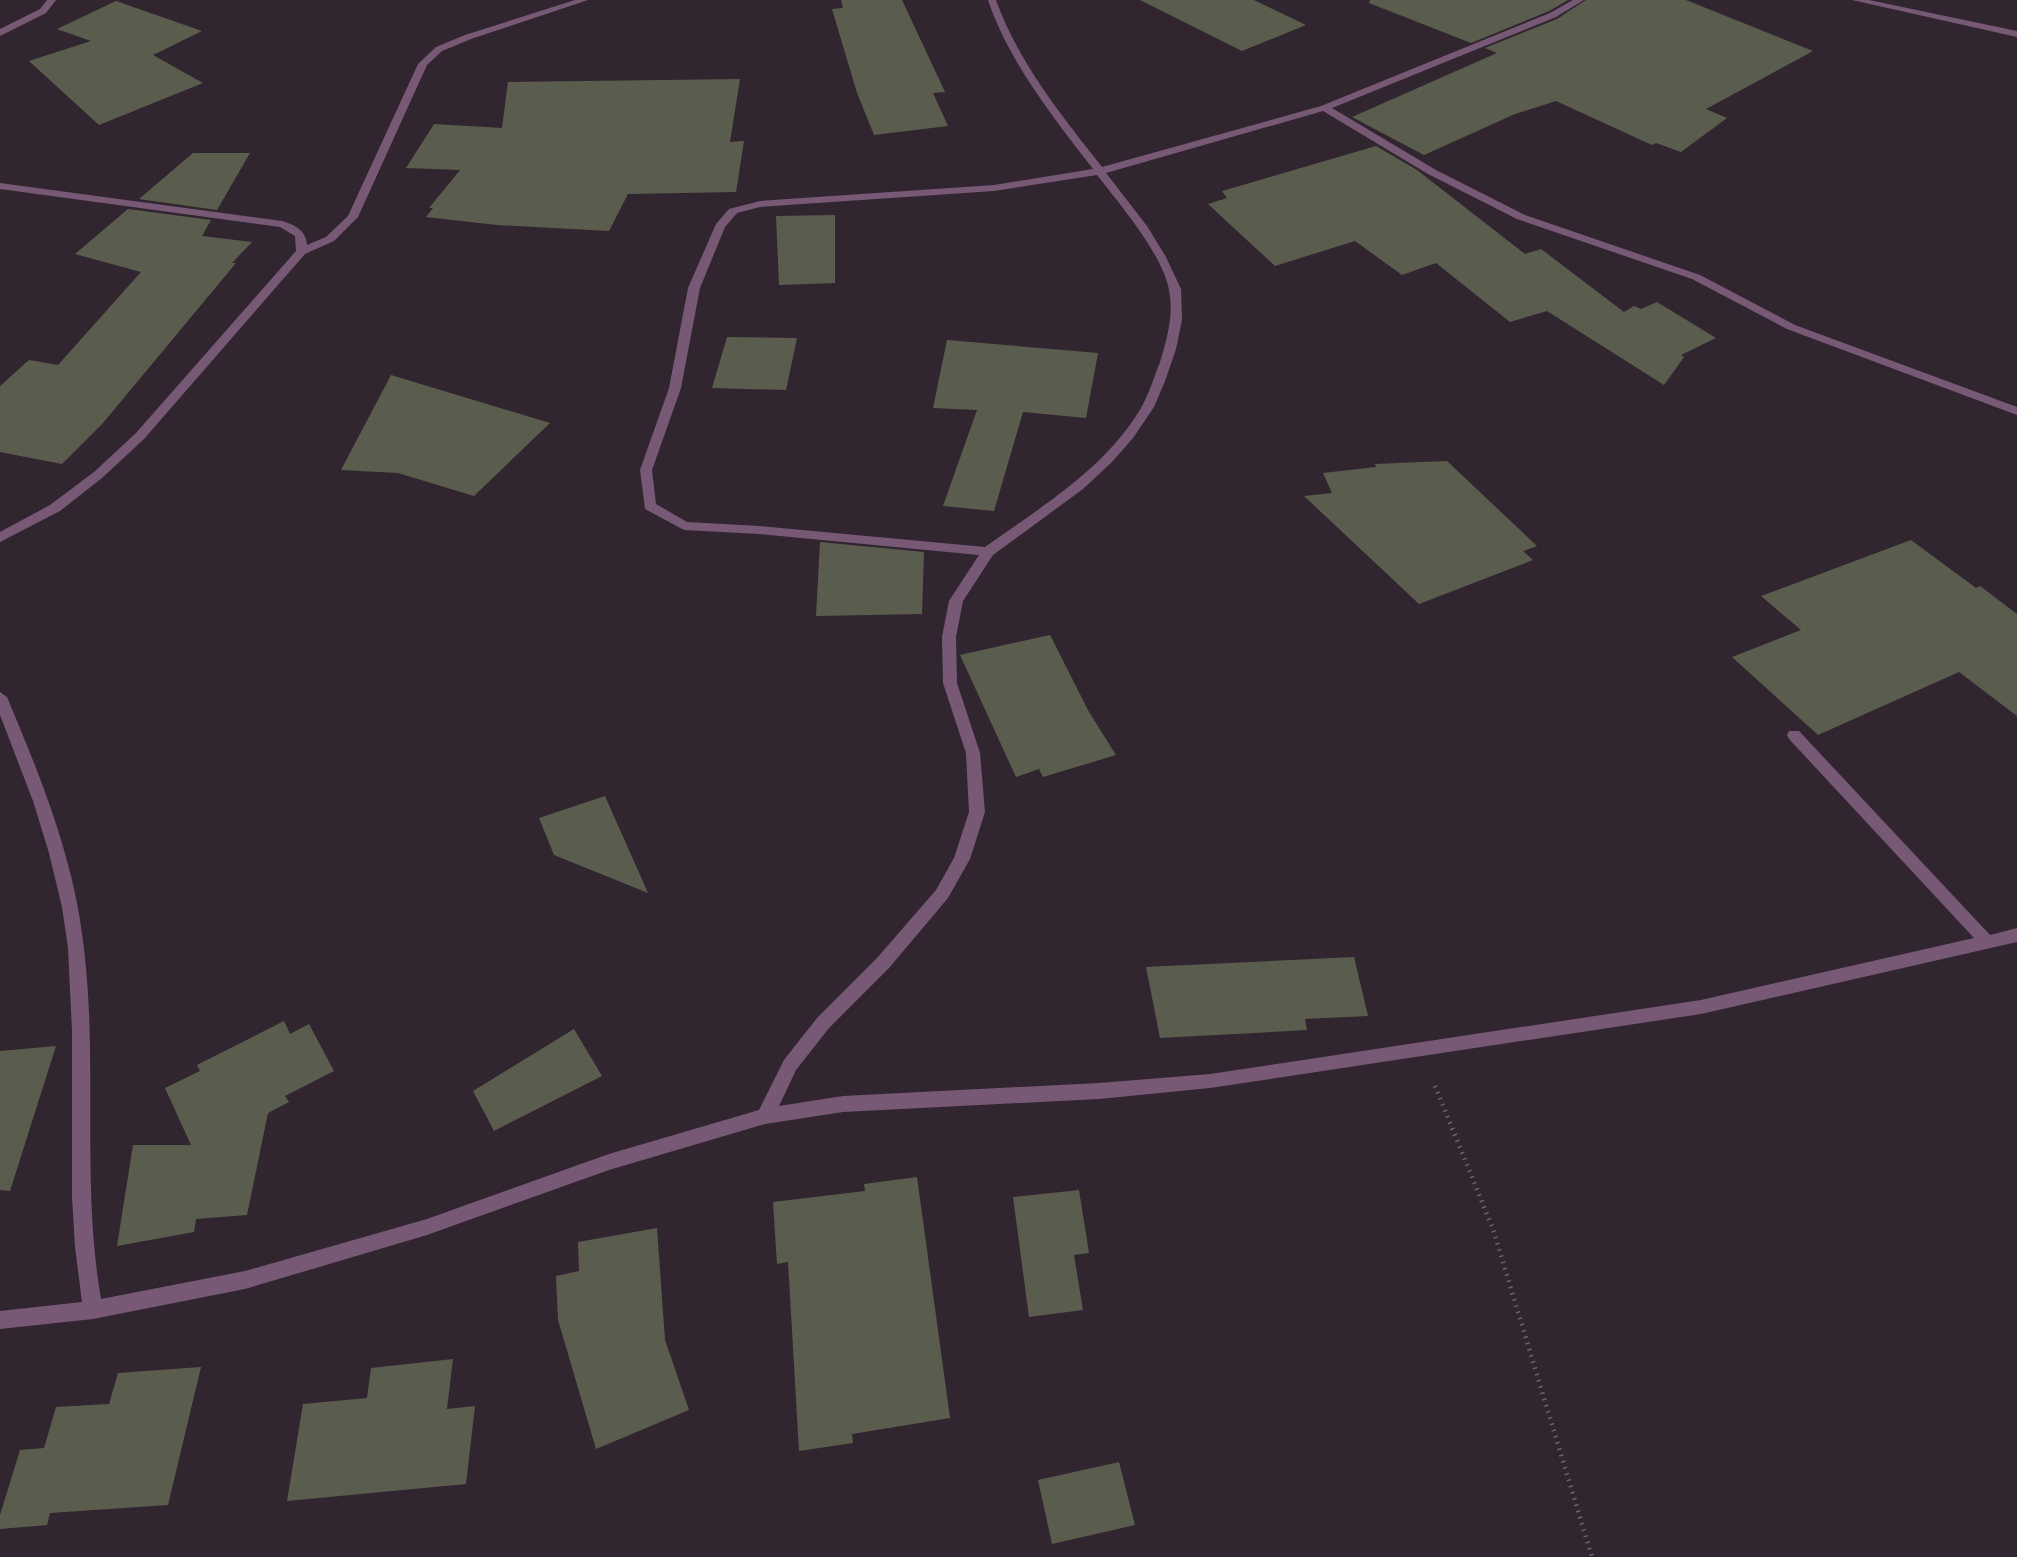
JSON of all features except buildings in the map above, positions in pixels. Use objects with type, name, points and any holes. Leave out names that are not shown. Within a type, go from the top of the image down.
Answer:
[{"type":"street","points":[[0,33],[43,11],[52,0]]},
{"type":"street","points":[[0,538],[55,508],[98,475],[140,436],[301,252],[330,239],[353,217],[423,64],[439,49],[468,37],[584,0]]},
{"type":"street","points":[[765,1116],[790,1065],[823,1023],[883,963],[942,894],[962,859],[977,812],[973,753],[950,682],[949,637],[956,601],[988,552],[1078,486],[1108,459],[1129,435],[1148,407],[1170,349],[1176,320],[1175,289],[1161,257],[1142,226],[1051,108],[1000,23],[992,0]]},
{"type":"street","points":[[988,552],[759,530],[684,526],[650,506],[646,470],[675,388],[694,288],[720,226],[733,211],[760,204],[994,188],[1101,171],[1324,108],[1553,15],[1580,0]]},
{"type":"street","points":[[1856,0],[2017,34]]},
{"type":"street","points":[[1324,108],[1432,172],[1521,218],[1696,277],[1791,327],[2017,411]]},
{"type":"street","points":[[0,186],[282,224],[294,228],[302,235],[301,252]]},
{"type":"street","points":[[0,697],[46,818],[70,907],[78,971],[81,1035],[83,1237],[93,1310]]},
{"type":"street","points":[[1794,735],[1987,942]]},
{"type":"street","points":[[0,1320],[93,1310],[245,1280],[427,1227],[609,1162],[765,1116],[843,1104],[1099,1091],[1210,1081],[1701,1007],[2017,935]]},
{"type":"path","points":[[1420,1050],[1493,1229],[1592,1557]]}]
